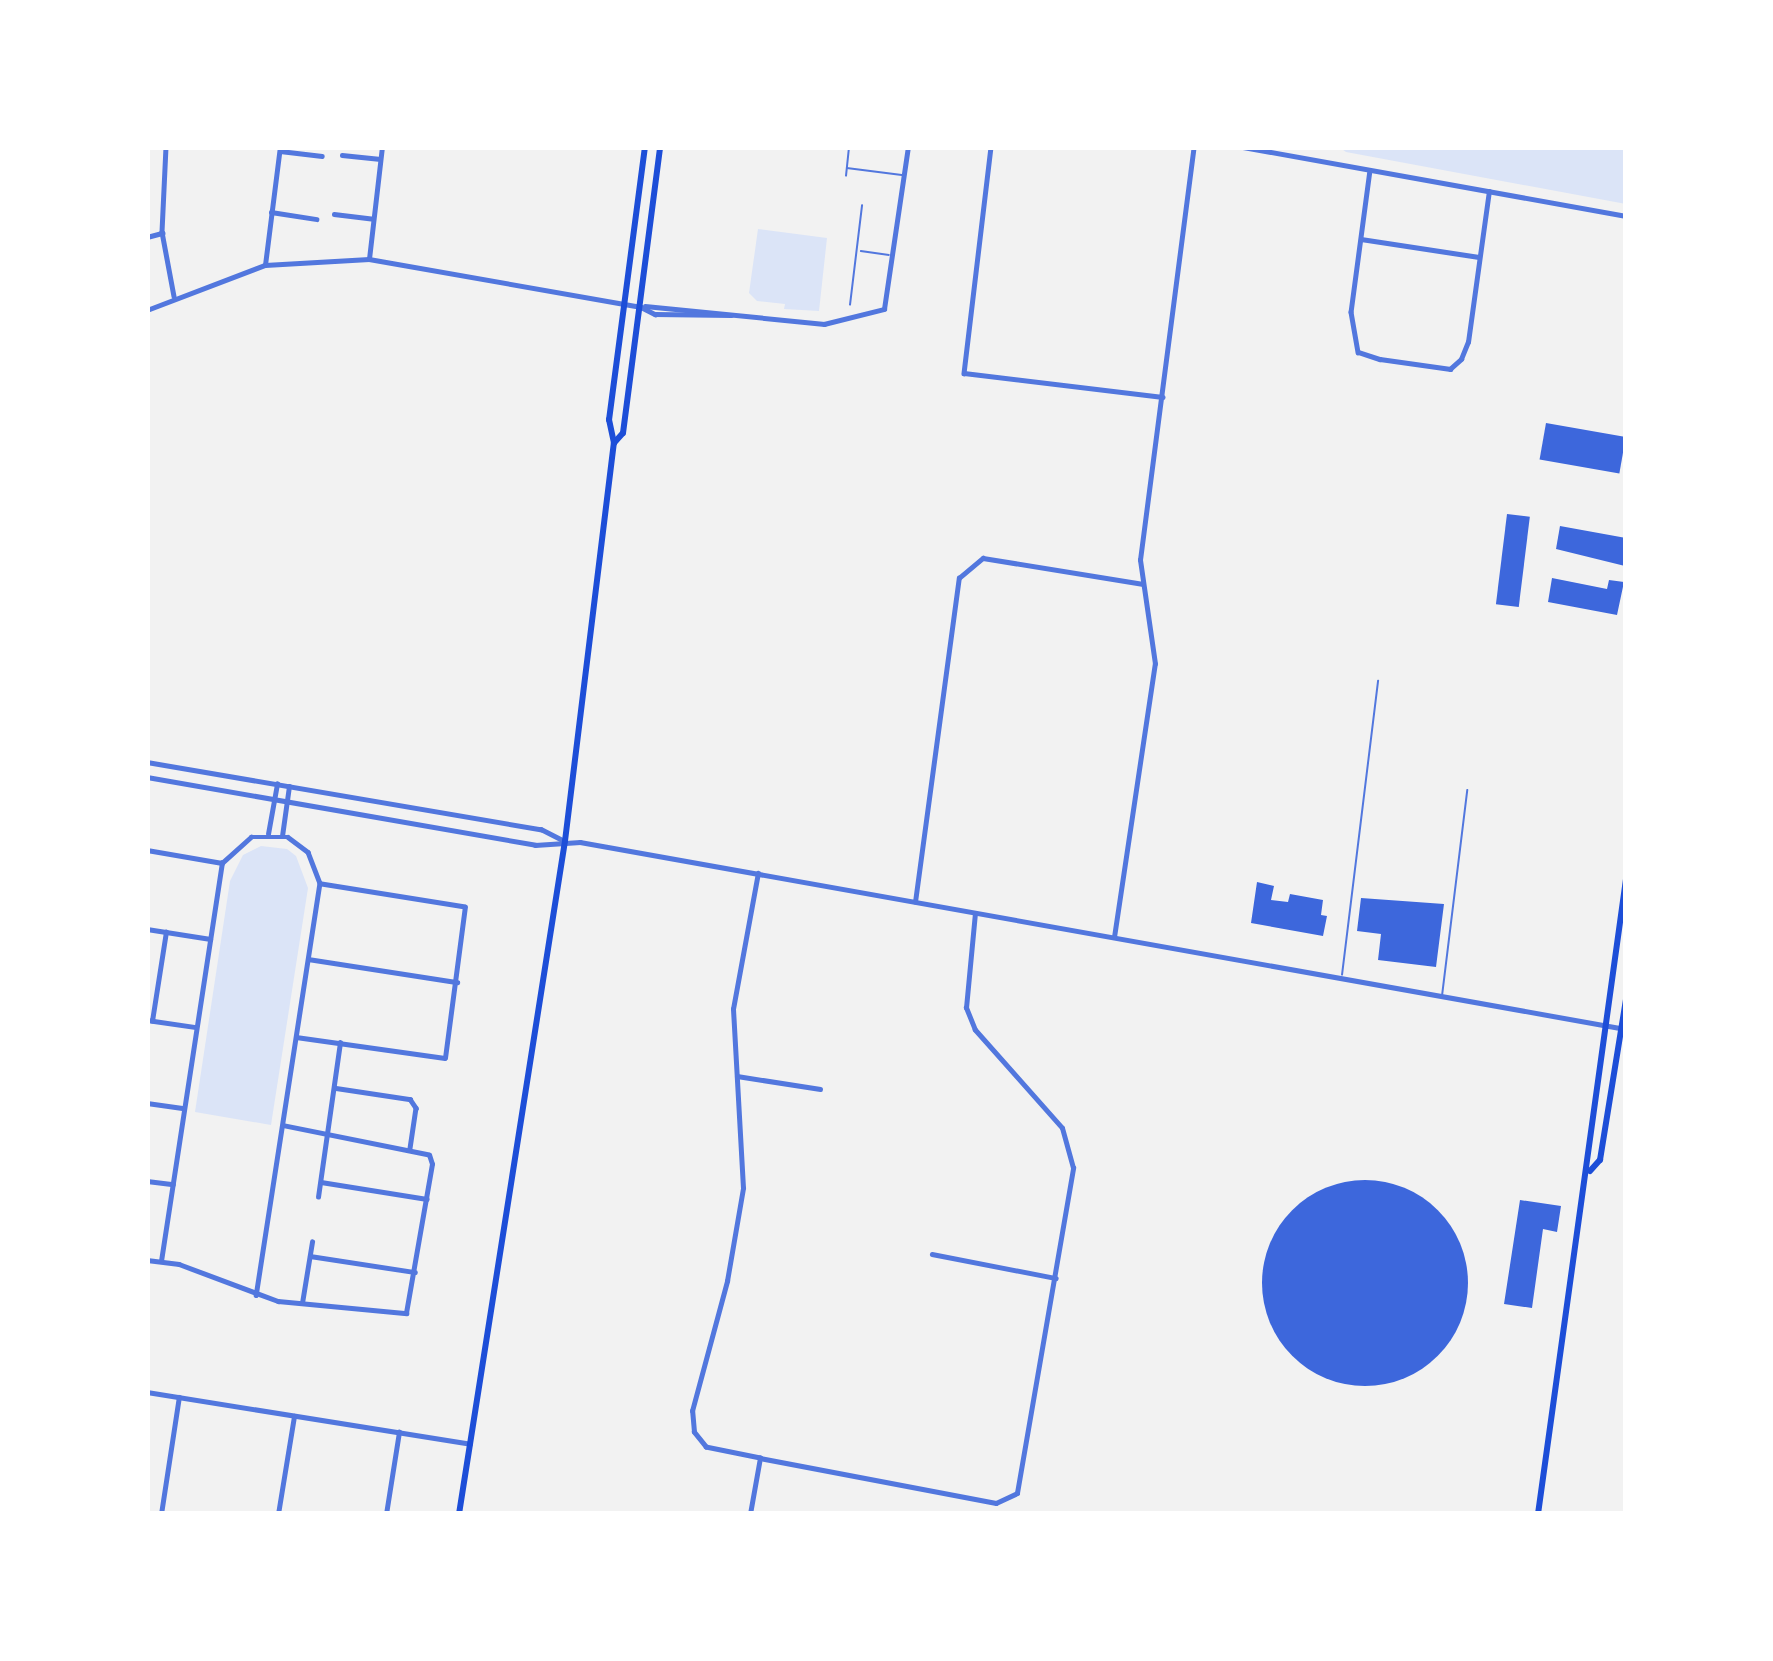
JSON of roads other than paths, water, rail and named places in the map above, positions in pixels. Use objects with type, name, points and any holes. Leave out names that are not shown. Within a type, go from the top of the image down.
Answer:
[{"type":"main road","points":[[459,1514],[565,841],[614,443],[609,420],[645,147]]},
{"type":"main road","points":[[614,443],[623,433],[661,147]]},
{"type":"main road","points":[[1590,1171],[1583,1157],[1626,879]]},
{"type":"main road","points":[[1538,1514],[1590,1171],[1600,1160],[1626,999]]},
{"type":"street","points":[[166,147],[162,233],[174,296]]},
{"type":"street","points":[[369,259],[382,147]]},
{"type":"street","points":[[147,310],[265,265],[369,259],[641,307],[656,314],[823,324],[884,309],[896,255],[908,147]]},
{"type":"street","points":[[991,147],[964,373],[1163,397]]},
{"type":"street","points":[[1114,937],[1155,664],[1141,560],[1194,147]]},
{"type":"street","points":[[1243,147],[1626,217]]},
{"type":"street","points":[[265,265],[279,149],[322,156]]},
{"type":"street","points":[[342,155],[381,159]]},
{"type":"street","points":[[1370,170],[1351,311],[1358,352],[1450,369],[1468,343],[1489,191]]},
{"type":"street","points":[[271,212],[316,218]]},
{"type":"street","points":[[334,214],[373,219]]},
{"type":"street","points":[[147,237],[162,233]]},
{"type":"street","points":[[1360,238],[1480,257]]},
{"type":"street","points":[[915,902],[959,578],[983,558],[1143,584]]},
{"type":"street","points":[[147,762],[541,829],[565,841]]},
{"type":"street","points":[[147,777],[536,844],[565,841],[1624,1029]]},
{"type":"street","points":[[268,834],[278,784]]},
{"type":"street","points":[[281,836],[289,786]]},
{"type":"street","points":[[161,1262],[222,863],[242,840],[281,836],[308,852],[320,884],[256,1295]]},
{"type":"street","points":[[147,850],[222,863]]},
{"type":"street","points":[[758,874],[733,1009],[743,1188],[692,1426],[706,1447],[996,1503],[1012,1500],[1019,1486],[1072,1175],[1062,1127],[975,1030],[966,1008],[975,914]]},
{"type":"street","points":[[296,1037],[445,1058],[458,982],[465,908],[320,884]]},
{"type":"street","points":[[147,929],[210,939]]},
{"type":"street","points":[[166,932],[149,1020],[197,1028]]},
{"type":"street","points":[[308,958],[458,982]]},
{"type":"street","points":[[147,974],[159,976]]},
{"type":"street","points":[[318,1197],[340,1043]]},
{"type":"street","points":[[737,1076],[820,1089]]},
{"type":"street","points":[[334,1088],[410,1099],[416,1108],[410,1148]]},
{"type":"street","points":[[147,1103],[184,1108]]},
{"type":"street","points":[[147,1260],[256,1295],[406,1312],[427,1198],[429,1155],[282,1126]]},
{"type":"street","points":[[147,1180],[173,1184]]},
{"type":"street","points":[[321,1182],[427,1198]]},
{"type":"street","points":[[302,1303],[312,1242]]},
{"type":"street","points":[[932,1254],[1057,1278]]},
{"type":"street","points":[[310,1256],[415,1272]]},
{"type":"street","points":[[147,1392],[470,1444]]},
{"type":"street","points":[[161,1514],[179,1397]]},
{"type":"street","points":[[278,1514],[293,1415]]},
{"type":"street","points":[[386,1514],[399,1432]]},
{"type":"street","points":[[750,1514],[760,1458]]},
{"type":"lane","points":[[846,176],[849,147]]},
{"type":"lane","points":[[847,168],[905,175]]},
{"type":"lane","points":[[850,305],[862,206]]},
{"type":"lane","points":[[857,250],[896,255]]},
{"type":"lane","points":[[1342,979],[1378,681]]},
{"type":"lane","points":[[1442,996],[1467,791]]}]
